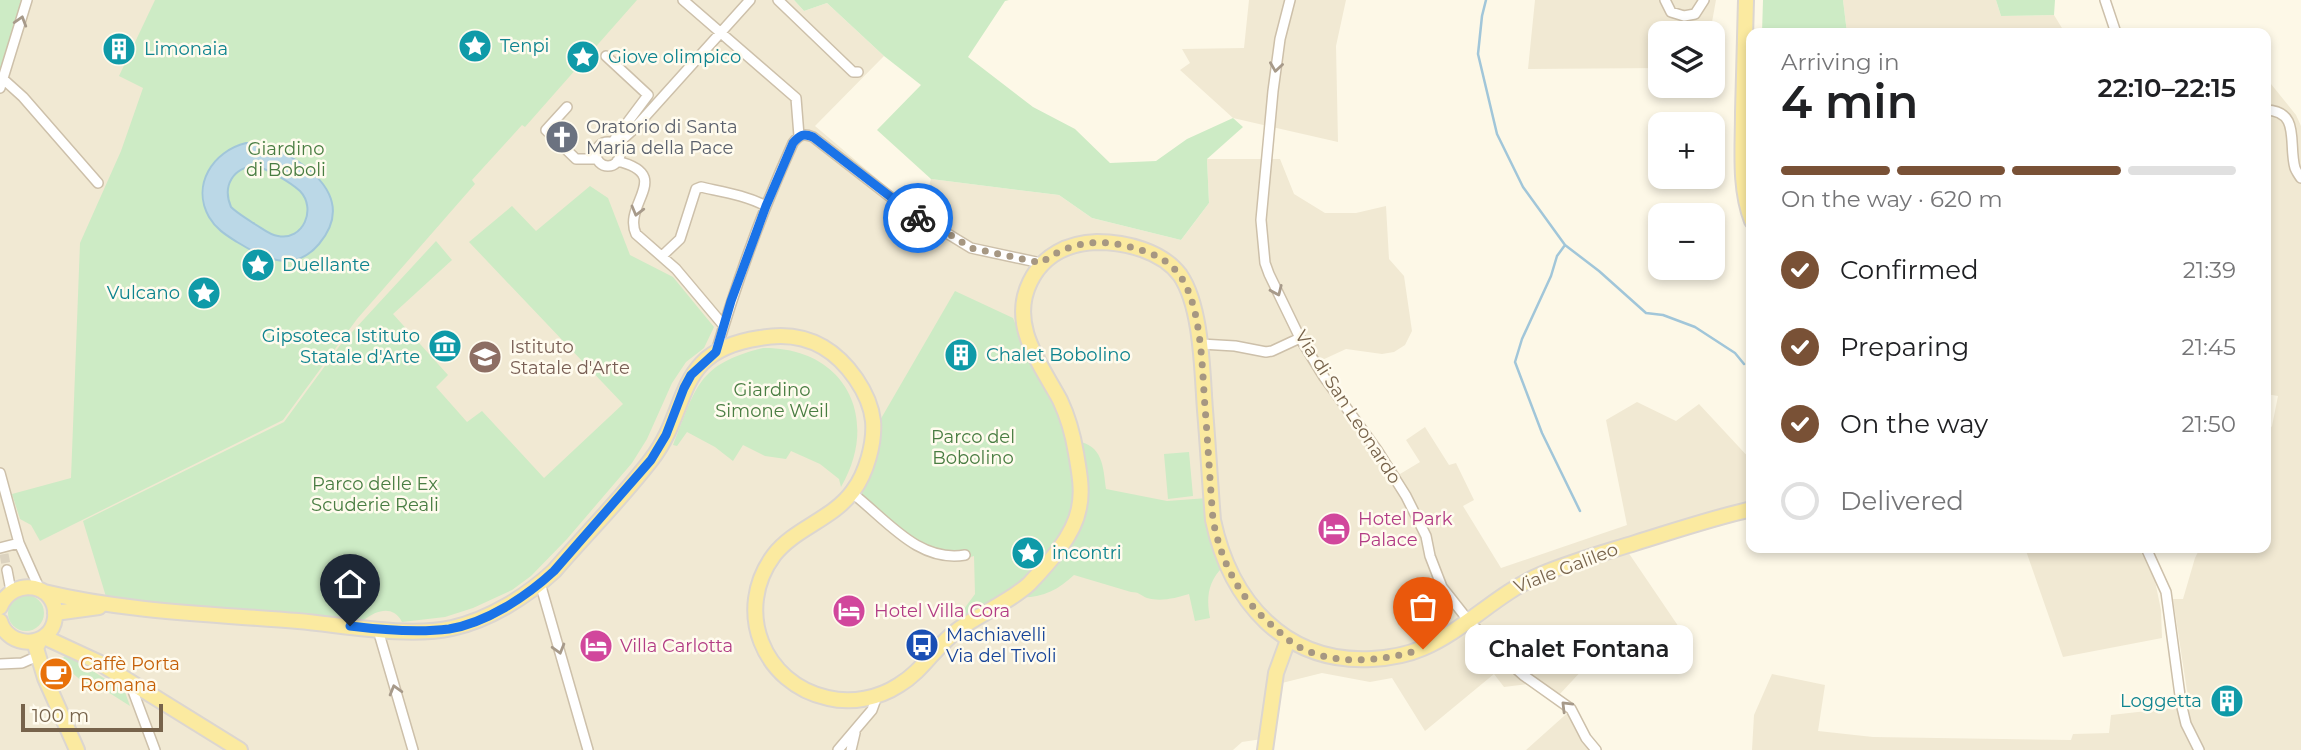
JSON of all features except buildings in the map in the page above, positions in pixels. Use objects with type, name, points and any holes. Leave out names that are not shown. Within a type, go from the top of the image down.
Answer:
[{"type":"main road","points":[[1746,0],[1743,166],[1746,192]]},
{"type":"main road","name":"Viale Galileo","points":[[1041,263],[1055,252],[1073,245],[1096,242],[1120,244],[1164,259],[1180,275],[1189,290],[1200,344],[1213,520],[1218,545],[1231,577],[1253,606],[1288,640],[1311,652],[1361,660],[1403,655],[1438,640],[1508,590],[1541,574],[1642,540],[1746,511]]},
{"type":"main road","points":[[0,607],[5,591],[27,586],[112,606],[379,630],[451,628],[489,615],[540,583],[651,460],[666,435],[688,382],[704,362],[716,352],[741,341],[782,336],[817,344],[833,354],[855,379],[867,401],[873,422],[865,468],[852,493],[828,514],[795,535],[775,554],[762,578],[755,605],[757,631],[764,652],[779,672],[796,686],[814,695],[837,700],[877,696],[904,682],[957,630],[1024,589],[1056,553],[1079,510],[1081,486],[1072,431],[1062,405],[1036,360],[1024,327],[1023,297],[1041,263]]},
{"type":"main road","points":[[42,591],[51,599],[55,618],[98,662]]},
{"type":"main road","points":[[74,749],[39,667],[36,648],[55,618],[112,606]]},
{"type":"main road","points":[[0,624],[39,667]]},
{"type":"main road","points":[[14,639],[29,643],[42,638],[62,643],[98,662],[240,750]]},
{"type":"main road","points":[[1265,750],[1277,666],[1288,640]]},
{"type":"street","points":[[27,0],[1,84],[23,97],[98,183]]},
{"type":"street","points":[[683,0],[796,98],[799,136]]},
{"type":"street","points":[[614,144],[633,130],[750,0]]},
{"type":"street","points":[[778,0],[853,72],[858,72]]},
{"type":"street","name":"Via di San Leonardo","points":[[1290,0],[1280,39],[1273,91],[1261,220],[1265,263],[1300,338],[1406,496],[1426,536],[1436,575],[1468,620],[1523,675],[1571,709],[1596,750]]},
{"type":"street","points":[[1665,0],[1671,12],[1684,16],[1695,14],[1704,0]]},
{"type":"street","points":[[2105,0],[2114,28]]},
{"type":"street","points":[[607,56],[648,95],[614,144]]},
{"type":"street","points":[[567,107],[546,130],[576,159],[596,159],[608,166],[617,161],[620,155],[614,144],[605,142],[599,145],[596,159]]},
{"type":"street","points":[[2271,110],[2279,110],[2295,127],[2294,167],[2301,178]]},
{"type":"street","points":[[716,352],[766,206],[793,143],[799,136],[806,134],[909,214],[971,248],[1041,263]]},
{"type":"street","points":[[617,161],[636,165],[642,172],[645,183],[634,229],[676,268],[724,326]]},
{"type":"street","points":[[662,256],[680,239],[696,189],[701,187],[752,198],[766,206]]},
{"type":"street","points":[[1200,344],[1235,346],[1266,352],[1300,338]]},
{"type":"street","points":[[0,476],[19,543],[42,591]]},
{"type":"street","points":[[852,493],[919,547],[944,556],[965,555]]},
{"type":"street","points":[[1,549],[19,543]]},
{"type":"street","points":[[2148,553],[2166,592],[2181,703],[2189,732],[2199,750]]},
{"type":"street","points":[[5,591],[7,570]]},
{"type":"street","points":[[540,583],[588,750]]},
{"type":"street","points":[[379,630],[412,750]]},
{"type":"street","points":[[0,664],[22,663],[39,667],[45,652],[62,643]]},
{"type":"street","points":[[129,681],[155,750]]},
{"type":"street","points":[[838,750],[872,710],[877,696]]},
{"type":"street","points":[[851,750],[855,731]]},
{"type":"shaded area","points":[[0,0],[794,0],[804,11],[827,3],[884,56],[815,126],[920,215],[931,179],[1059,195],[1092,218],[1181,240],[1209,203],[1207,159],[1280,159],[1294,194],[1325,213],[1356,213],[1386,206],[1389,259],[1404,276],[1412,331],[1405,345],[1394,352],[1382,354],[1346,349],[1320,361],[1352,410],[1400,474],[1420,462],[1406,440],[1425,427],[1449,465],[1456,463],[1474,500],[1463,506],[1501,568],[1627,525],[1606,420],[1637,402],[1676,421],[1699,404],[1746,455],[1746,519],[1628,552],[1687,639],[1670,661],[1624,625],[1559,695],[1536,683],[1504,687],[1494,674],[1425,731],[1392,678],[1370,682],[1322,673],[1282,683],[1275,737],[1242,742],[1233,750],[0,750]]},
{"type":"shaded area","points":[[1249,0],[1346,0],[1336,46],[1338,142],[1233,118],[1180,70],[1190,63],[1182,49],[1244,48]]},
{"type":"shaded area","points":[[1535,0],[1716,0],[1712,21],[1648,21],[1648,68],[1528,69]]},
{"type":"shaded area","points":[[1843,0],[1996,0],[2001,16],[2054,15],[2062,28],[1846,28]]},
{"type":"shaded area","points":[[2271,84],[2296,115],[2301,126],[2301,750],[1752,750],[1754,715],[1772,674],[1825,685],[1818,731],[1873,737],[2071,740],[2073,734],[2109,733],[2111,715],[2189,704],[2173,599],[2183,599],[2198,553],[2271,553],[2271,428],[2278,396],[2271,395]]},
{"type":"shaded area","points":[[2027,553],[2141,553],[2155,581],[2161,610],[2162,638],[2063,657]]},
{"type":"shaded area","points":[[1573,708],[1601,750],[1526,750]]},
{"type":"green space","points":[[0,0],[21,0],[0,77]]},
{"type":"green space","name":"Giardino di Boboli","points":[[155,0],[637,0],[525,127],[522,125],[472,180],[475,184],[357,319],[283,420],[40,541],[31,525],[20,519],[12,494],[71,478],[80,243],[121,151],[143,88],[119,76]]},
{"type":"green space","points":[[794,0],[1009,0],[1005,1],[968,57],[1033,107],[1075,129],[1110,163],[1156,161],[1187,139],[1233,118],[1243,127],[1207,159],[1209,203],[1181,240],[1092,218],[1059,195],[931,179],[877,130],[921,85],[884,56],[827,3],[804,11]]},
{"type":"green space","points":[[1763,0],[1843,0],[1846,28],[1762,28]]},
{"type":"green space","points":[[1996,0],[2055,0],[2054,15],[2001,16]]},
{"type":"green space","name":"Parco delle Ex Scuderie Reali","points":[[590,186],[608,198],[630,255],[673,277],[714,327],[704,348],[686,362],[672,383],[647,439],[632,463],[567,539],[531,576],[512,590],[473,608],[445,617],[402,622],[389,611],[374,614],[364,620],[107,600],[83,521],[284,422],[341,344],[436,241],[452,260],[393,314],[448,375],[436,387],[467,422],[482,411],[544,478],[623,404],[469,242],[512,206],[536,231]]},
{"type":"green space","name":"Parco del Bobolino","points":[[955,291],[1013,318],[1025,348],[1063,418],[1069,440],[1076,505],[1056,547],[1024,582],[964,619],[964,609],[975,594],[974,556],[939,558],[923,552],[893,534],[854,498],[879,422]]},
{"type":"green space","name":"Giardino Simone Weil","points":[[763,348],[792,351],[815,360],[834,373],[848,391],[856,412],[857,436],[852,461],[841,487],[839,479],[820,464],[791,451],[786,459],[765,456],[743,445],[733,461],[715,447],[687,432],[677,446],[673,445],[687,408],[702,381],[724,362]]},
{"type":"green space","points":[[1076,441],[1085,443],[1097,452],[1106,489],[1167,501],[1208,498],[1223,567],[1209,590],[1210,618],[1195,621],[1189,594],[1158,600],[1074,575],[1048,593],[1017,597],[1082,517]]},
{"type":"green space","points":[[1189,452],[1193,496],[1168,499],[1164,454]]},
{"type":"green space","points":[[26,595],[39,600],[44,613],[39,626],[26,631],[13,626],[8,613],[13,600]]},
{"type":"green space","points":[[67,654],[125,692],[130,706],[100,687],[95,692],[59,662]]},
{"type":"water","points":[[252,143],[275,148],[303,165],[323,184],[332,205],[332,218],[319,244],[309,253],[289,261],[268,258],[233,239],[209,217],[204,205],[204,182],[215,161],[234,147]],"holes":[[[256,166],[291,184],[305,198],[305,222],[294,234],[271,234],[231,207],[228,192],[232,179],[241,170]]]},
{"type":"waterway","points":[[1486,0],[1478,54],[1497,134],[1523,187],[1565,245],[1646,313],[1663,315],[1695,327],[1735,353],[1744,364]]},
{"type":"waterway","points":[[1565,245],[1557,256],[1515,362],[1542,433],[1580,511]]},
{"type":"tunnel","points":[[4,554],[7,570]]},
{"type":"way so far","points":[[918,218],[971,248],[1041,263],[1055,252],[1073,245],[1096,242],[1144,250],[1164,259],[1180,275],[1189,290],[1200,344],[1213,520],[1218,545],[1229,572],[1241,591],[1262,616],[1288,640],[1311,652],[1361,660],[1385,659],[1423,649]]},
{"type":"place","name":"Tenpi","points":[[475,46]]},
{"type":"place","name":"Limonaia","points":[[119,49]]},
{"type":"place","name":"Giove olimpico","points":[[583,57]]},
{"type":"place","name":"Oratorio di Santa Maria della Pace","points":[[562,137]]},
{"type":"place","name":"Duellante","points":[[258,265]]},
{"type":"place","name":"Vulcano","points":[[204,293]]},
{"type":"place","name":"Gipsoteca Istituto Statale d'Arte","points":[[445,346]]},
{"type":"place","name":"Chalet Bobolino","points":[[961,355]]},
{"type":"place","name":"Istituto Statale d'Arte","points":[[485,357]]},
{"type":"place","name":"Hotel Park Palace","points":[[1334,529]]},
{"type":"place","name":"incontri","points":[[1028,553]]},
{"type":"place","name":"Hotel Villa Cora","points":[[849,611]]},
{"type":"place","name":"Machiavelli Via del Tivoli","points":[[922,645]]},
{"type":"place","name":"Villa Carlotta","points":[[596,646]]},
{"type":"place","name":"Chalet Fontana","points":[[1423,649]]},
{"type":"place","name":"Caffè Porta Romana","points":[[56,674]]},
{"type":"place","name":"Loggetta","points":[[2227,701]]},
{"type":"route","points":[[350,626],[379,630],[451,628],[489,615],[517,599],[554,571],[651,460],[666,435],[691,375],[716,352],[731,301],[776,179],[799,136],[806,134],[813,137],[909,214],[918,218]]}]
